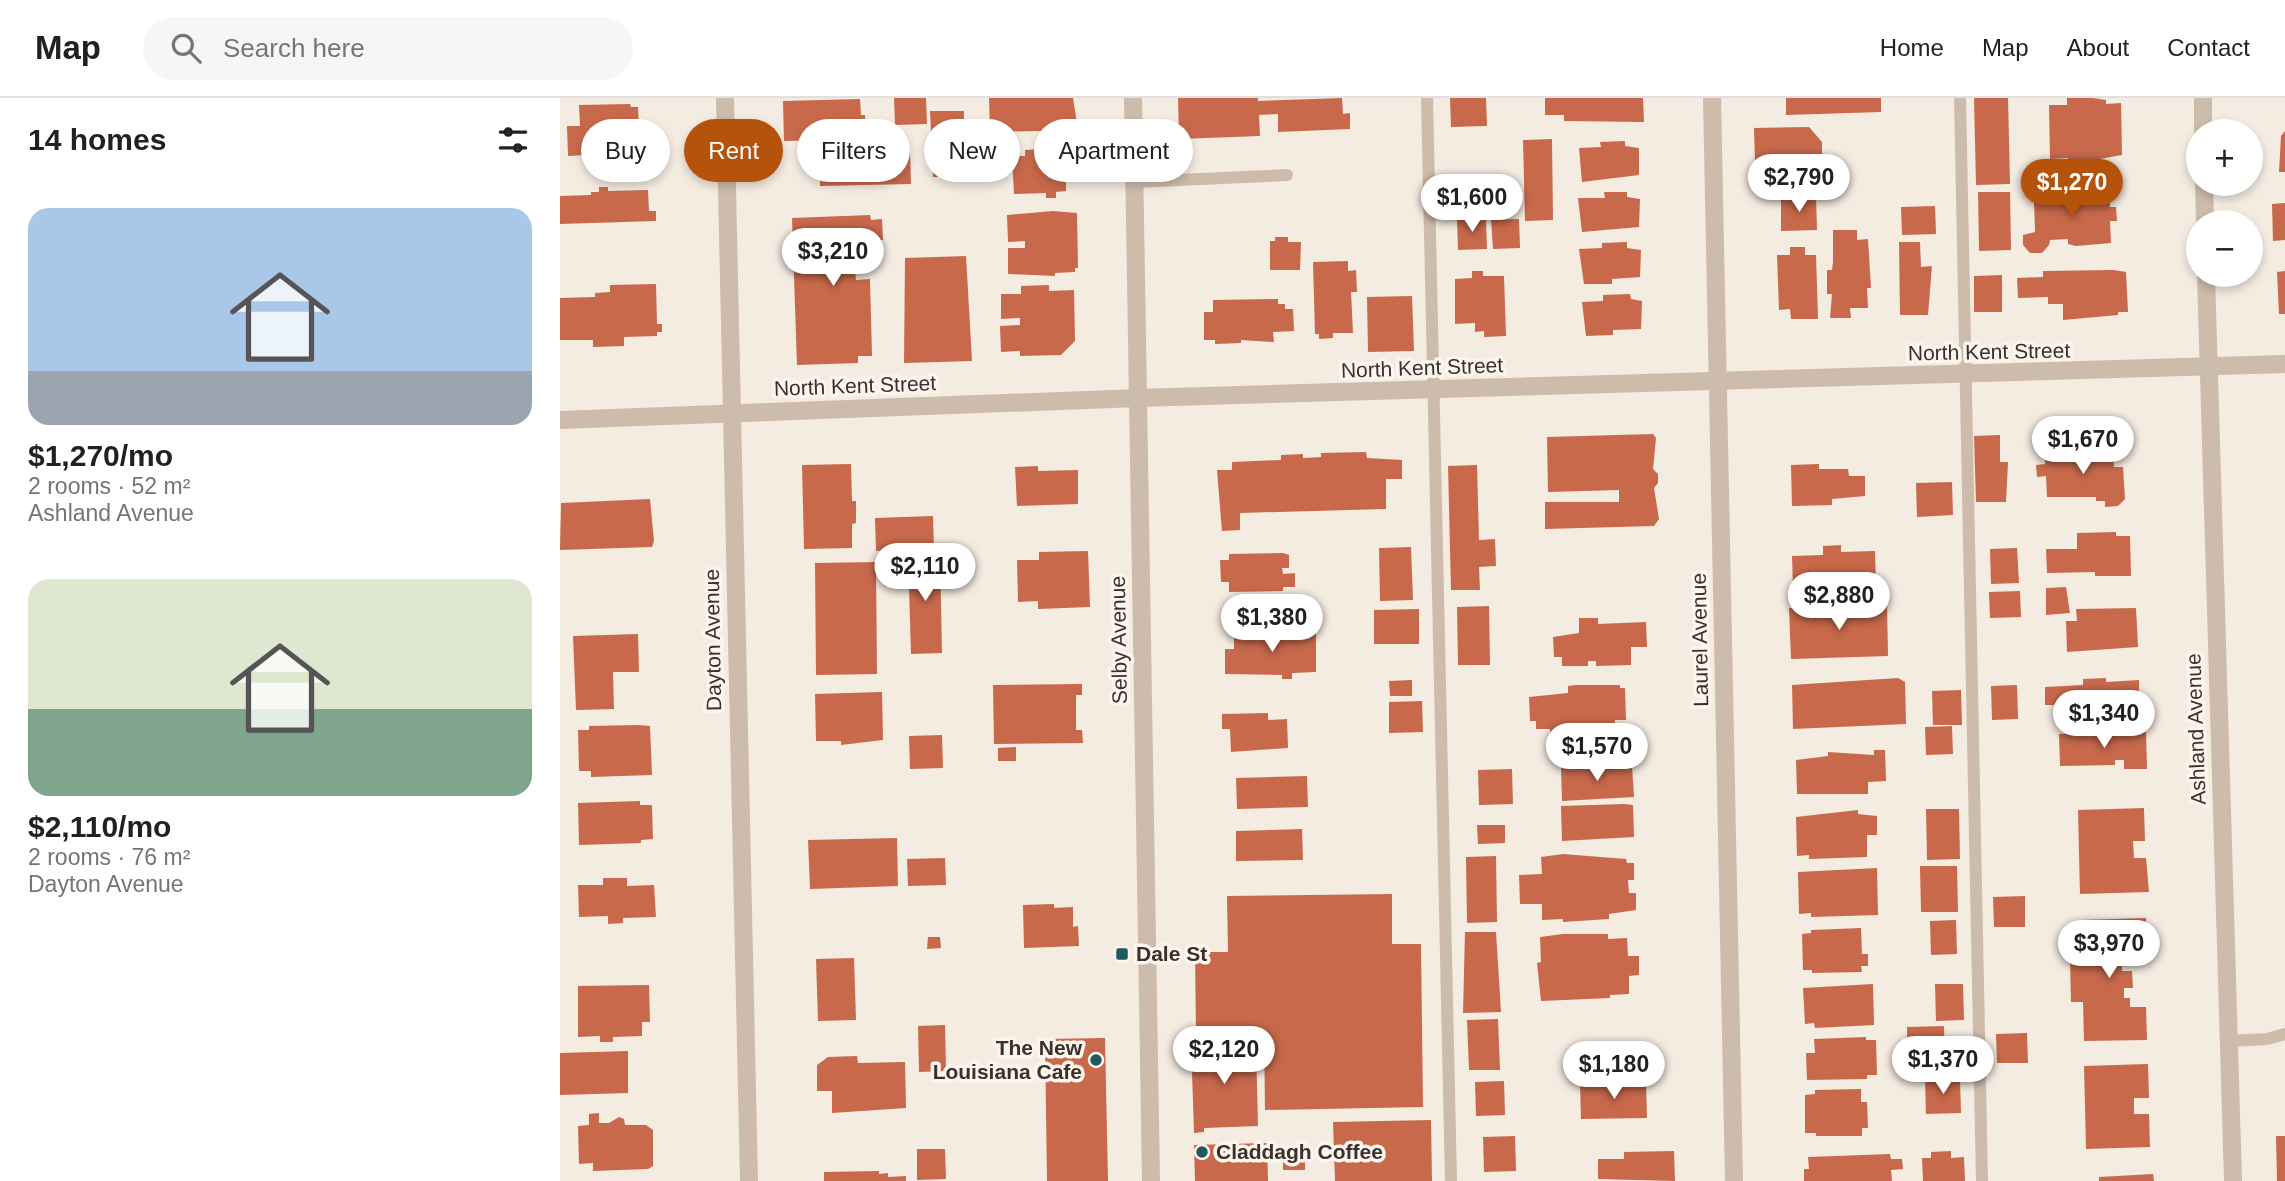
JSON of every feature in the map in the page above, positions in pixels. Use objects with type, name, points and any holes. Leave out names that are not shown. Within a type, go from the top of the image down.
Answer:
[{"type":"street","name":"Dayton Avenue","points":[[725,98],[749,1181]]},
{"type":"street","name":"Selby Avenue","points":[[1133,98],[1134,119]]},
{"type":"street","name":"Laurel Avenue","points":[[1712,98],[1734,1181]]},
{"type":"street","points":[[2203,98],[2203,119]]},
{"type":"street","name":"Selby Avenue","points":[[1135,182],[1151,1181]]},
{"type":"street","name":"Ashland Avenue","points":[[2206,287],[2233,1181]]},
{"type":"street","name":"North Kent Street","points":[[560,420],[1138,398],[1435,391],[1718,380],[1968,376],[2285,364]]},
{"type":"lane","points":[[1427,98],[1451,1181]]},
{"type":"lane","points":[[1960,98],[1968,376],[1982,1181]]},
{"type":"lane","points":[[1193,179],[1287,175]]},
{"type":"lane","points":[[2229,1041],[2267,1039],[2285,1034]]},
{"type":"building","points":[[894,98],[926,98],[927,119],[924,119],[924,124],[910,125],[910,119],[895,119]]},
{"type":"building","points":[[989,98],[1073,98],[1076,119],[1034,119],[1034,131],[1020,131],[1020,119],[990,119]]},
{"type":"building","points":[[1178,98],[1258,98],[1258,101],[1342,98],[1343,114],[1350,113],[1350,129],[1278,132],[1278,114],[1259,115],[1260,136],[1193,138],[1193,119],[1179,119]]},
{"type":"building","points":[[1450,98],[1486,98],[1487,126],[1451,127]]},
{"type":"building","points":[[1545,98],[1643,98],[1644,122],[1564,121],[1564,115],[1545,115]]},
{"type":"building","points":[[1786,98],[1881,98],[1881,112],[1786,115]]},
{"type":"building","points":[[1974,98],[2008,98],[2010,184],[1976,185]]},
{"type":"building","points":[[2067,98],[2093,98],[2106,100],[2106,104],[2121,103],[2122,155],[2094,160],[2094,165],[2068,166],[2068,158],[2050,159],[2049,105],[2067,105]]},
{"type":"building","points":[[860,99],[861,115],[865,115],[865,119],[797,119],[797,141],[784,141],[783,101]]},
{"type":"building","points":[[630,104],[631,107],[638,107],[639,119],[581,119],[581,155],[568,156],[567,126],[580,126],[579,105]]},
{"type":"building","points":[[930,111],[964,111],[964,119],[930,119]]},
{"type":"building","points":[[1809,127],[1822,142],[1822,177],[1812,193],[1756,195],[1754,128]]},
{"type":"building","points":[[2285,131],[2285,172],[2279,172],[2281,136]]},
{"type":"building","points":[[1552,139],[1553,220],[1525,221],[1523,140]]},
{"type":"building","points":[[1625,141],[1625,146],[1639,148],[1639,175],[1582,182],[1579,148],[1601,147],[1600,142]]},
{"type":"building","points":[[1034,149],[1034,182],[1066,182],[1066,191],[1056,192],[1056,198],[1046,198],[1046,193],[1014,194],[1013,182],[1020,182],[1020,156],[1025,156],[1025,150]]},
{"type":"building","points":[[910,150],[911,184],[820,186],[820,182],[910,182]]},
{"type":"building","points":[[599,187],[608,187],[608,191],[648,190],[649,211],[656,211],[656,221],[560,224],[560,196],[591,195],[591,192],[599,192]]},
{"type":"building","points":[[2109,187],[2110,207],[2116,207],[2117,221],[2110,221],[2111,243],[2076,246],[2068,244],[2068,239],[2050,240],[2042,253],[2030,253],[2023,245],[2023,235],[2035,232],[2034,202],[2042,202],[2042,196],[2067,194],[2067,189]]},
{"type":"building","points":[[1604,192],[1627,192],[1627,197],[1640,199],[1639,227],[1582,232],[1578,198],[1605,198]]},
{"type":"building","points":[[1978,192],[2010,192],[2011,250],[1979,251]]},
{"type":"building","points":[[1781,197],[1816,197],[1817,230],[1781,231]]},
{"type":"building","points":[[2285,203],[2285,240],[2273,241],[2272,204]]},
{"type":"building","points":[[1935,206],[1936,234],[1902,235],[1901,207]]},
{"type":"building","points":[[1053,211],[1077,213],[1078,268],[1075,268],[1075,272],[1055,273],[1055,276],[1008,274],[1008,248],[1025,248],[1025,241],[1008,242],[1007,215]]},
{"type":"building","points":[[870,215],[871,220],[882,219],[883,240],[871,240],[872,269],[855,270],[856,280],[870,279],[872,356],[858,356],[858,363],[797,365],[792,218]]},
{"type":"building","points":[[1486,219],[1487,249],[1458,250],[1457,220]]},
{"type":"building","points":[[1519,219],[1520,248],[1493,249],[1491,220]]},
{"type":"building","points":[[1833,230],[1857,230],[1857,240],[1868,239],[1871,288],[1867,288],[1868,308],[1850,308],[1851,318],[1830,318],[1832,294],[1827,294],[1827,270],[1832,270]]},
{"type":"building","points":[[1275,237],[1288,237],[1288,242],[1301,242],[1300,270],[1270,270],[1270,241],[1275,241]]},
{"type":"building","points":[[1627,242],[1627,248],[1641,250],[1640,277],[1612,279],[1612,284],[1584,284],[1579,249],[1602,248],[1602,243]]},
{"type":"building","points":[[1899,242],[1920,242],[1921,267],[1932,266],[1928,315],[1900,315]]},
{"type":"building","points":[[1790,247],[1805,247],[1805,255],[1816,255],[1818,319],[1791,319],[1790,309],[1779,310],[1777,255],[1790,255]]},
{"type":"building","points":[[966,256],[972,361],[904,363],[905,258]]},
{"type":"building","points":[[1348,261],[1348,271],[1356,270],[1357,292],[1351,292],[1353,333],[1333,333],[1333,338],[1319,339],[1319,334],[1315,334],[1313,262]]},
{"type":"building","points":[[1472,271],[1483,271],[1483,276],[1504,276],[1506,336],[1484,337],[1484,331],[1475,332],[1475,323],[1455,324],[1455,279],[1472,278]]},
{"type":"building","points":[[2043,271],[2126,272],[2128,312],[2118,312],[2118,315],[2063,320],[2063,304],[2048,304],[2048,297],[2018,298],[2017,278],[2043,277]]},
{"type":"building","points":[[2285,271],[2285,314],[2279,314],[2277,272]]},
{"type":"building","points":[[2002,275],[2002,312],[1974,312],[1974,276]]},
{"type":"building","points":[[656,284],[657,324],[662,324],[662,332],[657,332],[657,336],[624,337],[624,346],[593,347],[593,340],[560,340],[560,298],[595,297],[595,293],[610,292],[610,285]]},
{"type":"building","points":[[1049,285],[1049,291],[1074,290],[1075,341],[1061,355],[1020,356],[1020,351],[1001,352],[1000,326],[1020,325],[1020,318],[1001,319],[1001,294],[1021,294],[1021,286]]},
{"type":"building","points":[[1630,294],[1631,299],[1642,301],[1641,329],[1613,330],[1613,335],[1586,336],[1582,302],[1603,301],[1603,295]]},
{"type":"building","points":[[1412,296],[1414,351],[1368,352],[1367,297]]},
{"type":"building","points":[[1278,299],[1278,304],[1285,304],[1285,309],[1293,309],[1294,331],[1273,332],[1274,342],[1241,340],[1241,343],[1215,344],[1215,340],[1204,340],[1204,312],[1213,312],[1213,300]]},
{"type":"building","points":[[1653,434],[1656,438],[1653,469],[1658,474],[1658,483],[1654,488],[1659,519],[1654,526],[1545,529],[1545,502],[1619,502],[1619,490],[1548,492],[1547,437]]},
{"type":"building","points":[[2000,435],[2000,462],[2008,462],[2006,502],[1976,502],[1974,436]]},
{"type":"building","points":[[2055,446],[2072,446],[2072,454],[2113,452],[2114,467],[2123,467],[2125,499],[2118,506],[2105,507],[2105,501],[2096,501],[2096,497],[2047,497],[2046,476],[2037,477],[2036,465],[2045,464],[2045,456],[2055,455]]},
{"type":"building","points":[[1366,452],[1367,458],[1402,460],[1402,479],[1386,479],[1386,509],[1240,513],[1240,530],[1222,531],[1217,470],[1232,470],[1232,462],[1281,460],[1281,455],[1303,454],[1303,458],[1321,457],[1321,453]]},
{"type":"building","points":[[851,464],[852,501],[856,501],[852,548],[804,549],[802,465]]},
{"type":"building","points":[[1819,464],[1819,469],[1848,469],[1849,476],[1865,476],[1865,496],[1832,499],[1832,505],[1792,506],[1791,465]]},
{"type":"building","points":[[1477,465],[1479,540],[1495,539],[1496,566],[1479,567],[1480,590],[1451,590],[1448,466]]},
{"type":"building","points":[[1038,466],[1038,471],[1078,470],[1078,504],[1017,506],[1015,467]]},
{"type":"building","points":[[1952,482],[1953,515],[1917,517],[1916,483]]},
{"type":"building","points":[[650,499],[654,541],[652,547],[560,550],[561,503]]},
{"type":"building","points":[[933,516],[934,549],[876,551],[875,518]]},
{"type":"building","points":[[2116,532],[2116,536],[2130,536],[2131,576],[2095,576],[2095,572],[2047,573],[2046,549],[2077,549],[2077,533]]},
{"type":"building","points":[[1841,545],[1841,552],[1875,551],[1876,587],[1793,589],[1792,556],[1823,555],[1823,546]]},
{"type":"building","points":[[1411,547],[1413,600],[1380,601],[1379,548]]},
{"type":"building","points":[[2017,548],[2019,583],[1991,584],[1990,549]]},
{"type":"building","points":[[1088,551],[1090,607],[1038,609],[1038,601],[1018,602],[1017,560],[1039,560],[1039,552]]},
{"type":"building","points":[[940,553],[942,653],[911,654],[908,554]]},
{"type":"building","points":[[1229,554],[1289,555],[1289,568],[1282,568],[1283,574],[1295,573],[1295,587],[1283,587],[1283,591],[1229,592],[1229,582],[1221,582],[1220,560],[1229,560]]},
{"type":"building","points":[[876,562],[877,674],[816,675],[815,563]]},
{"type":"building","points":[[2066,587],[2070,613],[2046,615],[2046,588]]},
{"type":"building","points":[[2020,591],[2021,617],[1990,618],[1989,592]]},
{"type":"building","points":[[1887,605],[1888,656],[1791,659],[1789,608]]},
{"type":"building","points":[[1489,606],[1490,665],[1458,665],[1457,607]]},
{"type":"building","points":[[2136,608],[2138,647],[2067,652],[2066,621],[2077,621],[2076,609]]},
{"type":"building","points":[[1419,609],[1419,644],[1374,644],[1374,610]]},
{"type":"building","points":[[1579,618],[1598,618],[1598,624],[1646,622],[1647,647],[1631,647],[1631,665],[1596,666],[1596,661],[1588,661],[1588,666],[1562,666],[1562,657],[1554,657],[1553,637],[1579,633]]},
{"type":"building","points":[[1316,631],[1316,672],[1292,673],[1292,679],[1282,679],[1282,675],[1225,674],[1225,649],[1234,649],[1234,632]]},
{"type":"building","points":[[638,634],[639,672],[613,672],[614,709],[576,710],[573,636]]},
{"type":"building","points":[[1898,678],[1905,682],[1906,724],[1793,729],[1792,685]]},
{"type":"building","points":[[2106,678],[2106,682],[2139,680],[2139,699],[2129,699],[2129,718],[2083,719],[2083,714],[2060,714],[2060,705],[2045,705],[2045,687],[2083,685],[2083,679]]},
{"type":"building","points":[[1412,680],[1412,696],[1390,696],[1389,681]]},
{"type":"building","points":[[1082,684],[1082,695],[1076,695],[1076,730],[1082,730],[1083,743],[994,744],[993,685]]},
{"type":"building","points":[[1620,685],[1620,688],[1625,688],[1626,720],[1615,720],[1615,737],[1626,736],[1626,757],[1620,757],[1620,761],[1572,762],[1572,756],[1551,757],[1550,729],[1536,729],[1536,721],[1530,721],[1529,697],[1568,693],[1568,686]]},
{"type":"building","points":[[2017,685],[2018,719],[1992,720],[1991,686]]},
{"type":"building","points":[[1961,690],[1962,725],[1933,725],[1932,691]]},
{"type":"building","points":[[882,692],[883,740],[841,745],[841,741],[816,741],[815,694]]},
{"type":"building","points":[[1422,701],[1423,732],[1389,733],[1389,702]]},
{"type":"building","points":[[1268,713],[1268,720],[1287,719],[1288,748],[1231,752],[1230,729],[1222,729],[1222,714]]},
{"type":"building","points":[[589,726],[650,726],[652,775],[591,777],[591,771],[579,771],[578,730],[589,730]]},
{"type":"building","points":[[1952,726],[1953,754],[1926,755],[1925,727]]},
{"type":"building","points":[[2146,732],[2147,769],[2124,769],[2124,760],[2115,760],[2115,765],[2060,766],[2059,734]]},
{"type":"building","points":[[942,735],[943,768],[910,769],[909,736]]},
{"type":"building","points":[[1016,747],[1016,761],[998,761],[998,748]]},
{"type":"building","points":[[1874,750],[1885,750],[1886,781],[1868,782],[1868,794],[1797,794],[1796,760],[1828,756],[1828,752],[1874,755]]},
{"type":"building","points":[[1632,766],[1634,797],[1562,801],[1561,767]]},
{"type":"building","points":[[1512,769],[1513,804],[1479,805],[1478,770]]},
{"type":"building","points":[[1307,776],[1308,807],[1237,809],[1236,778]]},
{"type":"building","points":[[640,801],[640,805],[652,805],[653,839],[641,840],[641,843],[579,845],[578,803]]},
{"type":"building","points":[[1633,805],[1634,837],[1562,841],[1561,806]]},
{"type":"building","points":[[2144,808],[2145,841],[2133,841],[2134,858],[2146,858],[2149,892],[2080,894],[2078,810]]},
{"type":"building","points":[[1926,809],[1959,809],[1960,859],[1927,860]]},
{"type":"building","points":[[1858,810],[1858,814],[1877,816],[1877,835],[1867,835],[1867,857],[1809,859],[1809,855],[1797,856],[1796,817]]},
{"type":"building","points":[[1477,825],[1505,825],[1505,843],[1478,844]]},
{"type":"building","points":[[1302,829],[1303,860],[1236,861],[1236,831]]},
{"type":"building","points":[[897,838],[898,886],[810,889],[808,840]]},
{"type":"building","points":[[1563,854],[1626,859],[1627,863],[1634,863],[1634,880],[1628,880],[1629,893],[1636,893],[1636,910],[1609,914],[1609,919],[1563,922],[1563,919],[1542,920],[1542,904],[1520,904],[1519,875],[1542,874],[1541,857]]},
{"type":"building","points":[[1496,856],[1497,922],[1467,923],[1466,857]]},
{"type":"building","points":[[945,858],[946,885],[908,886],[907,859]]},
{"type":"building","points":[[1920,866],[1957,866],[1958,912],[1921,912]]},
{"type":"building","points":[[1877,868],[1878,915],[1811,917],[1811,913],[1799,914],[1798,872]]},
{"type":"building","points":[[603,878],[627,878],[627,886],[654,885],[656,917],[623,918],[623,923],[608,924],[608,916],[579,917],[578,885],[603,885]]},
{"type":"building","points":[[1392,894],[1392,944],[1421,944],[1423,1107],[1265,1110],[1264,1031],[1196,1032],[1195,952],[1228,952],[1227,896]]},
{"type":"building","points":[[2025,896],[2025,927],[1994,927],[1993,897]]},
{"type":"building","points":[[1054,904],[1054,908],[1073,907],[1073,927],[1078,926],[1079,946],[1024,948],[1023,905]]},
{"type":"building","points":[[2146,918],[2146,951],[2129,952],[2130,961],[2122,961],[2122,971],[2132,971],[2133,988],[2124,988],[2124,998],[2130,998],[2130,1007],[2146,1007],[2147,1040],[2084,1041],[2083,1002],[2071,1002],[2070,961],[2082,961],[2081,920]]},
{"type":"building","points":[[1956,920],[1957,954],[1931,955],[1930,921]]},
{"type":"building","points":[[1861,928],[1862,954],[1868,954],[1868,966],[1861,966],[1862,972],[1812,973],[1812,970],[1803,970],[1802,934],[1811,933],[1811,930]]},
{"type":"building","points":[[1465,932],[1496,932],[1501,1012],[1463,1013]]},
{"type":"building","points":[[1608,934],[1608,939],[1627,938],[1628,956],[1639,956],[1639,975],[1629,976],[1629,994],[1610,995],[1610,998],[1541,1001],[1537,963],[1541,962],[1540,937]]},
{"type":"building","points":[[928,937],[940,937],[941,948],[927,949]]},
{"type":"building","points":[[854,958],[856,1020],[818,1021],[816,959]]},
{"type":"building","points":[[1873,984],[1874,1025],[1815,1028],[1814,1023],[1805,1024],[1803,988]]},
{"type":"building","points":[[1935,984],[1963,984],[1964,1020],[1936,1021]]},
{"type":"building","points":[[649,985],[650,1022],[642,1022],[642,1036],[613,1037],[613,1042],[600,1042],[600,1036],[578,1037],[578,986]]},
{"type":"building","points":[[1498,1019],[1500,1070],[1469,1070],[1467,1020]]},
{"type":"building","points":[[945,1025],[946,1071],[919,1072],[918,1026]]},
{"type":"building","points":[[1944,1026],[1945,1064],[1907,1065],[1907,1027]]},
{"type":"building","points":[[2027,1033],[2028,1063],[1997,1063],[1996,1034]]},
{"type":"building","points":[[1866,1037],[1866,1040],[1876,1040],[1877,1075],[1867,1075],[1867,1079],[1807,1080],[1806,1053],[1815,1053],[1814,1039]]},
{"type":"building","points":[[1105,1038],[1108,1181],[1047,1181],[1045,1039]]},
{"type":"building","points":[[1198,1040],[1198,1046],[1256,1045],[1258,1126],[1204,1128],[1204,1132],[1194,1133],[1191,1041]]},
{"type":"building","points":[[628,1051],[628,1093],[560,1095],[560,1053]]},
{"type":"building","points":[[857,1056],[858,1063],[905,1062],[906,1108],[832,1113],[832,1091],[817,1091],[817,1065],[828,1057]]},
{"type":"building","points":[[2148,1064],[2149,1098],[2134,1098],[2134,1114],[2149,1114],[2150,1147],[2086,1149],[2084,1066]]},
{"type":"building","points":[[1960,1079],[1961,1113],[1926,1114],[1925,1080]]},
{"type":"building","points":[[1504,1081],[1505,1115],[1476,1116],[1475,1082]]},
{"type":"building","points":[[1646,1083],[1647,1118],[1581,1119],[1580,1085]]},
{"type":"building","points":[[1861,1089],[1861,1102],[1867,1102],[1868,1128],[1862,1128],[1862,1136],[1816,1136],[1816,1133],[1805,1133],[1805,1095],[1815,1094],[1815,1090]]},
{"type":"building","points":[[599,1113],[599,1123],[609,1123],[619,1117],[624,1119],[625,1125],[646,1125],[653,1130],[653,1166],[648,1169],[593,1171],[593,1163],[579,1164],[578,1126],[589,1125],[589,1114]]},
{"type":"building","points":[[1431,1120],[1432,1181],[1335,1181],[1333,1122]]},
{"type":"building","points":[[1515,1136],[1516,1171],[1484,1172],[1483,1137]]},
{"type":"building","points":[[2276,1136],[2285,1136],[2285,1181],[2277,1181]]},
{"type":"building","points":[[1267,1143],[1268,1181],[1195,1181],[1194,1145]]},
{"type":"building","points":[[917,1149],[945,1149],[946,1179],[917,1180]]},
{"type":"building","points":[[1283,1150],[1305,1150],[1305,1170],[1283,1170]]},
{"type":"building","points":[[1674,1151],[1675,1181],[1598,1179],[1598,1159],[1624,1159],[1624,1152]]},
{"type":"building","points":[[1951,1151],[1951,1158],[1964,1157],[1965,1181],[1923,1181],[1922,1158],[1931,1158],[1931,1152]]},
{"type":"building","points":[[1890,1154],[1891,1159],[1902,1159],[1903,1169],[1891,1170],[1892,1181],[1804,1181],[1804,1169],[1809,1169],[1808,1157]]},
{"type":"building","points":[[879,1171],[879,1174],[888,1173],[888,1177],[906,1176],[906,1181],[824,1181],[824,1172]]},
{"type":"building","points":[[2153,1174],[2154,1181],[2099,1181],[2099,1177]]},
{"type":"place","name":"Dale St","points":[[1122,954]]},
{"type":"place","name":"The New Louisiana Cafe","points":[[1096,1060]]},
{"type":"place","name":"Claddagh Coffee","points":[[1202,1152]]}]
